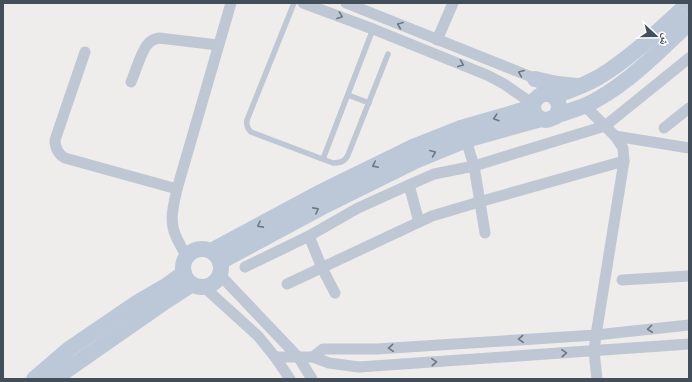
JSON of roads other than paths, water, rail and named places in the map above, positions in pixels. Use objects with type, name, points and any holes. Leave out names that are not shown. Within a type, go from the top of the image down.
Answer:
[{"type":"main road","points":[[553,96],[581,86],[597,78],[628,57],[689,3]]},
{"type":"main road","points":[[191,275],[209,286],[213,283],[217,263],[326,190],[413,147],[461,128],[540,111],[585,106],[604,95],[636,72],[689,23]]},
{"type":"main road","points":[[535,79],[557,84],[581,86]]},
{"type":"main road","points":[[217,263],[326,205],[423,158],[540,111],[558,111],[558,102],[553,96],[548,94],[540,95],[535,100],[540,111]]},
{"type":"main road","points":[[54,379],[159,305],[191,275],[193,251],[198,249],[207,249],[217,263]]},
{"type":"main road","points":[[34,379],[69,349],[135,304],[166,286],[191,275]]},
{"type":"street","points":[[231,3],[177,189],[172,211],[173,226],[191,275],[258,336],[290,379]]},
{"type":"street","points":[[303,3],[373,29],[487,75],[504,84],[540,111]]},
{"type":"street","points":[[346,3],[535,79],[553,96]]},
{"type":"street","points":[[437,40],[453,3]]},
{"type":"street","points":[[132,82],[146,46],[151,40],[158,38],[218,45]]},
{"type":"street","points":[[85,52],[55,140],[55,145],[59,153],[65,158],[177,189]]},
{"type":"street","points":[[245,267],[309,236],[358,208],[434,174],[474,166],[605,126],[689,58]]},
{"type":"street","points":[[585,106],[615,136],[623,148],[624,161],[596,334],[594,351],[597,379]]},
{"type":"street","points":[[664,128],[685,116],[689,108]]},
{"type":"street","points":[[615,136],[689,148]]},
{"type":"street","points":[[466,140],[474,166],[485,233]]},
{"type":"street","points":[[287,284],[432,216],[624,161]]},
{"type":"street","points":[[409,184],[419,222]]},
{"type":"street","points":[[309,236],[322,268],[335,293]]},
{"type":"street","points":[[217,263],[299,358],[312,379]]},
{"type":"street","points":[[622,280],[689,276]]},
{"type":"street","points":[[313,357],[324,349],[377,349],[596,334],[689,325]]},
{"type":"street","points":[[275,357],[313,357],[329,363],[359,367],[689,344]]},
{"type":"lane","points":[[294,3],[247,120],[246,124],[249,130],[253,133],[333,163],[344,161],[388,54]]},
{"type":"lane","points":[[323,159],[373,29]]},
{"type":"lane","points":[[348,95],[369,103]]}]
